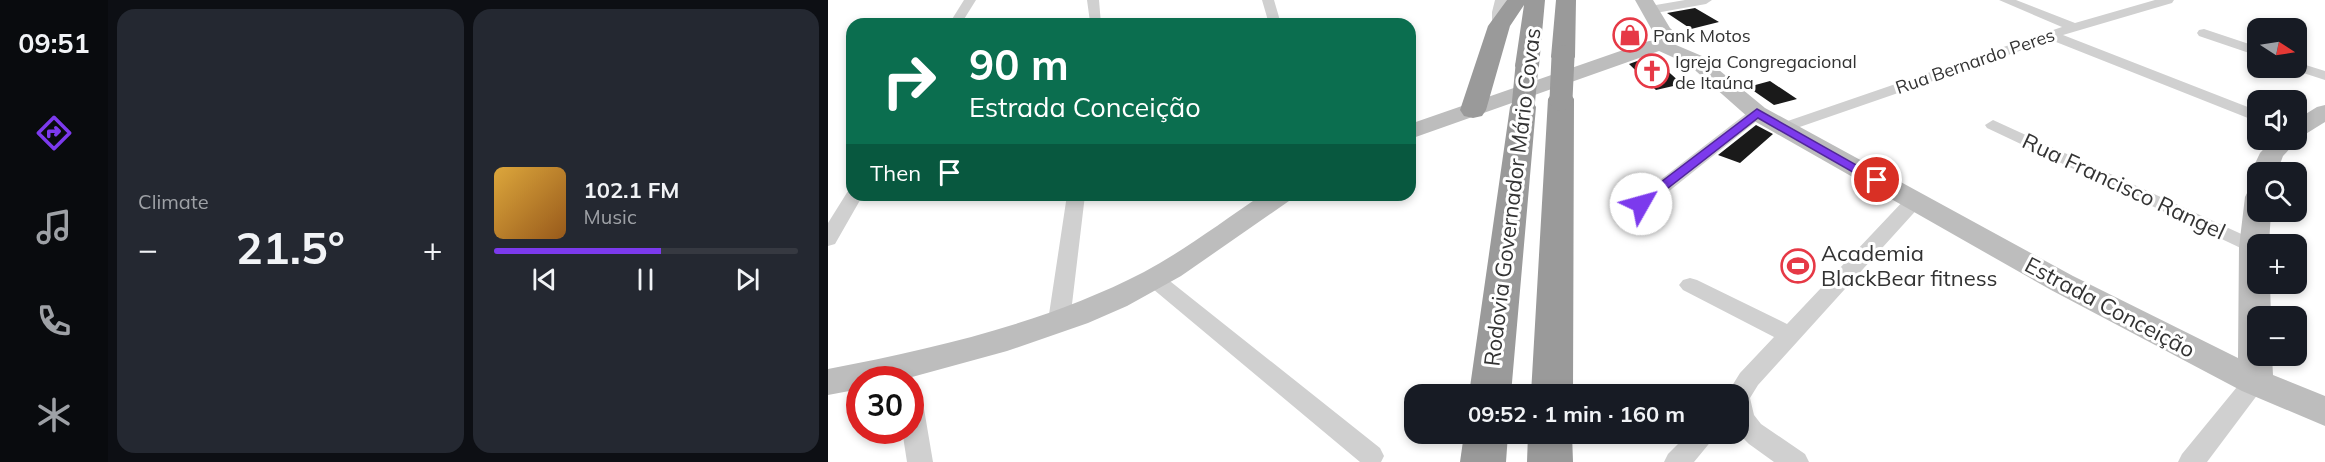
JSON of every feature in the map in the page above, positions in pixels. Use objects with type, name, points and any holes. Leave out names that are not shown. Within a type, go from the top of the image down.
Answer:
[{"type":"highway","points":[[1473,110],[1499,26],[1517,0]]},
{"type":"highway","name":"Rodovia Governador Mário Covas","points":[[1491,384],[1520,100],[1527,66],[1535,0]]},
{"type":"highway","name":"Rodovia Governador Mário Covas","points":[[1551,384],[1566,0]]},
{"type":"highway","points":[[1483,81],[1520,100]]},
{"type":"highway","points":[[1483,462],[1485,444]]},
{"type":"highway","points":[[1550,444],[1550,462]]},
{"type":"street","points":[[959,18],[970,0]]},
{"type":"street","points":[[1093,0],[1095,18]]},
{"type":"street","points":[[1268,0],[1273,18]]},
{"type":"street","points":[[1499,26],[1498,12],[1501,0]]},
{"type":"street","points":[[1647,5],[1706,0]]},
{"type":"street","points":[[2006,0],[2074,27]]},
{"type":"street","name":"Rua Bernardo Peres","points":[[1785,127],[2074,27],[2168,0]]},
{"type":"street","name":"Estrada Conceição","points":[[1647,5],[1665,45],[1757,113],[2062,283],[2255,382],[2325,412]]},
{"type":"street","points":[[2204,33],[2247,48]]},
{"type":"street","points":[[2052,35],[2247,113]]},
{"type":"street","points":[[1416,130],[1473,110],[1520,100],[1665,45]]},
{"type":"street","points":[[2307,70],[2325,76]]},
{"type":"street","points":[[2307,123],[2325,112]]},
{"type":"street","points":[[1641,204],[1757,113]]},
{"type":"street","name":"Rua Francisco Rangel","points":[[1993,125],[2247,244]]},
{"type":"street","points":[[828,240],[851,201]]},
{"type":"street","points":[[1059,321],[1075,201]]},
{"type":"street","points":[[924,375],[1059,321],[1154,279],[1207,246],[1271,201]]},
{"type":"street","points":[[1746,384],[1914,201]]},
{"type":"street","points":[[1154,279],[1371,456]]},
{"type":"street","points":[[1690,285],[1789,335]]},
{"type":"street","points":[[2191,462],[2255,382],[2254,294]]},
{"type":"street","points":[[828,382],[846,382]]},
{"type":"street","points":[[1749,427],[1760,439],[1796,462]]},
{"type":"street","points":[[919,444],[922,460]]},
{"type":"street","points":[[1677,462],[1694,444]]},
{"type":"building","points":[[1695,8],[1719,22],[1691,29],[1667,13]]},
{"type":"building","name":"Igreja Congregacional de Itaúna","points":[[1651,56],[1682,84],[1656,90],[1629,64]]},
{"type":"building","points":[[1770,81],[1797,99],[1774,105],[1748,87]]},
{"type":"building","points":[[1756,125],[1773,134],[1740,163],[1718,155]]},
{"type":"place","name":"Pank Motos","points":[[1630,35]]},
{"type":"place","name":"Igreja Congregacional de Itaúna","points":[[1652,71]]},
{"type":"place","name":"Academia BlackBear fitness","points":[[1798,266]]},
{"type":"route","points":[[1641,204],[1757,113],[1877,180]]}]
